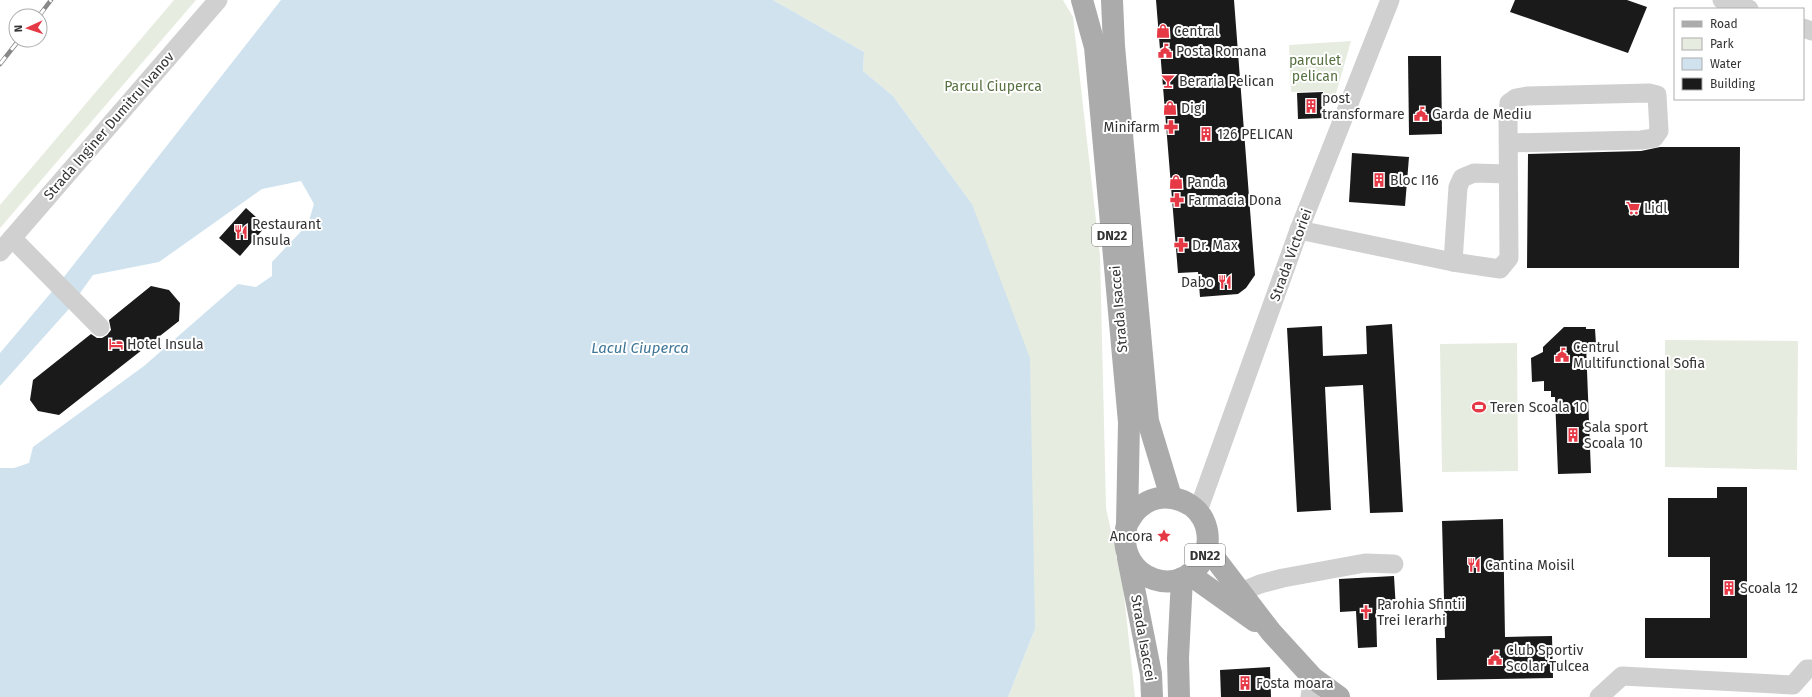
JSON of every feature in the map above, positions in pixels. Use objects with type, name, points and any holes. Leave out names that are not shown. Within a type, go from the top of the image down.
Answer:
[{"type":"main road","name":"Strada Isaccei","points":[[1082,0],[1095,47],[1129,422],[1127,524],[1124,534],[1148,658],[1152,697]]},
{"type":"main road","name":"Strada Isaccei","points":[[1112,0],[1114,46],[1148,421],[1171,497]]},
{"type":"main road","points":[[1127,524],[1133,514],[1145,504],[1160,498],[1171,497]]},
{"type":"main road","name":"DN22","points":[[1171,497],[1190,504],[1203,519],[1207,528],[1207,548],[1204,558],[1198,567],[1186,576]]},
{"type":"main road","points":[[1207,548],[1312,687],[1339,697]]},
{"type":"main road","name":"Strada Isaccei","points":[[1127,555],[1134,566],[1144,575],[1156,580],[1169,581],[1186,576],[1178,658],[1179,697]]},
{"type":"main road","points":[[1186,576],[1271,632]]},
{"type":"street","name":"Strada Inginer Dumitru Ivanov","points":[[6,245],[218,0]]},
{"type":"street","name":"Strada Victoriei","points":[[1198,512],[1299,230],[1390,0]]},
{"type":"street","points":[[1722,0],[1745,8]]},
{"type":"street","points":[[1299,230],[1453,262],[1500,269],[1509,258],[1508,174],[1508,143],[1509,103],[1516,98],[1527,96],[1650,93],[1657,95],[1659,131],[1654,138],[1641,140],[1508,143]]},
{"type":"street","points":[[1453,262],[1458,187],[1462,178],[1474,173],[1508,174]]},
{"type":"street","points":[[6,245],[43,271],[100,327]]},
{"type":"street","points":[[1241,592],[1260,584],[1283,578],[1365,563],[1394,564]]},
{"type":"street","points":[[1599,697],[1622,676],[1793,685],[1807,669],[1812,669]]},
{"type":"green space","points":[[174,0],[196,0],[0,228],[0,205]]},
{"type":"green space","name":"Parcul Ciuperca","points":[[773,0],[1063,0],[1073,17],[1100,256],[1106,508],[1123,586],[1135,697],[1008,697],[1035,629],[972,204],[893,96],[863,71],[864,52]]},
{"type":"green space","name":"parculet pelican","points":[[1351,41],[1333,104],[1325,104],[1324,91],[1291,92],[1289,45]]},
{"type":"green space","points":[[1665,340],[1798,341],[1797,470],[1665,467]]},
{"type":"green space","name":"Teren Scoala 10","points":[[1517,343],[1518,471],[1442,472],[1440,344]]},
{"type":"water","name":"Lacul Ciuperca","points":[[281,0],[773,0],[864,52],[863,71],[893,96],[972,204],[1030,358],[1035,629],[1008,697],[0,697],[0,468],[14,468],[29,463],[33,447],[144,366],[238,284],[256,287],[272,276],[272,262],[308,224],[314,204],[301,181],[262,189],[159,262],[93,275],[68,310],[0,386],[0,353],[60,282]]},
{"type":"building","name":"126 PELICAN","points":[[1156,0],[1234,0],[1255,275],[1246,288],[1238,294],[1200,297],[1198,272],[1178,273]]},
{"type":"building","points":[[1515,0],[1627,0],[1647,7],[1628,53],[1510,12]]},
{"type":"building","points":[[1408,56],[1441,56],[1442,134],[1409,135]]},
{"type":"building","name":"post transformare","points":[[1323,92],[1324,118],[1298,119],[1297,93]]},
{"type":"building","name":"Lidl","points":[[1660,147],[1740,147],[1739,268],[1527,268],[1528,154],[1641,151]]},
{"type":"building","name":"Bloc I16","points":[[1352,153],[1409,157],[1405,206],[1349,202]]},
{"type":"building","points":[[246,208],[266,226],[240,256],[219,238]]},
{"type":"building","points":[[151,286],[169,290],[180,303],[179,321],[59,415],[38,411],[30,400],[33,380],[91,334],[97,338],[102,338],[107,335],[111,330],[109,320]]},
{"type":"building","points":[[1392,324],[1403,512],[1370,513],[1363,385],[1325,387],[1331,510],[1297,512],[1287,328],[1322,326],[1323,356],[1367,354],[1366,326]]},
{"type":"building","points":[[1564,327],[1586,327],[1586,329],[1595,329],[1596,344],[1586,345],[1591,473],[1558,474],[1555,397],[1551,397],[1551,391],[1544,391],[1544,381],[1532,382],[1531,358],[1543,352],[1543,347]]},
{"type":"building","name":"Scoala 12","points":[[1717,487],[1747,487],[1747,658],[1645,658],[1645,618],[1710,618],[1710,557],[1668,557],[1668,498],[1717,498]]},
{"type":"building","points":[[1503,519],[1505,637],[1552,636],[1553,678],[1437,680],[1436,638],[1445,638],[1442,521]]},
{"type":"building","name":"Parohia Sfintii Trei Ierarhi","points":[[1394,576],[1396,610],[1376,610],[1377,647],[1358,648],[1356,611],[1340,612],[1339,579]]},
{"type":"building","name":"Fosta moara","points":[[1270,667],[1271,697],[1221,697],[1220,670]]},
{"type":"railway","points":[[45,8],[51,0]]},
{"type":"railway","points":[[0,64],[13,48]]},
{"type":"place","name":"Central","points":[[1163,31]]},
{"type":"place","name":"Posta Romana","points":[[1165,51]]},
{"type":"place","name":"Beraria Pelican","points":[[1168,81]]},
{"type":"place","name":"post transformare","points":[[1311,106]]},
{"type":"place","name":"Digi","points":[[1170,108]]},
{"type":"place","name":"Garda de Mediu","points":[[1421,114]]},
{"type":"place","name":"Minifarm","points":[[1171,127]]},
{"type":"place","name":"126 PELICAN","points":[[1206,134]]},
{"type":"place","name":"Bloc I16","points":[[1379,180]]},
{"type":"place","name":"Panda","points":[[1176,182]]},
{"type":"place","name":"Farmacia Dona","points":[[1177,200]]},
{"type":"place","name":"Lidl","points":[[1633,208]]},
{"type":"place","name":"Restaurant Insula","points":[[241,232]]},
{"type":"place","name":"Dr. Max","points":[[1181,245]]},
{"type":"place","name":"Dabo","points":[[1225,282]]},
{"type":"place","name":"Hotel Insula","points":[[116,344]]},
{"type":"place","name":"Centrul Multifunctional Sofia","points":[[1562,355]]},
{"type":"place","name":"Teren Scoala 10","points":[[1479,407]]},
{"type":"place","name":"Sala sport Scoala 10","points":[[1573,435]]},
{"type":"place","name":"Ancora","points":[[1164,536]]},
{"type":"place","name":"Cantina Moisil","points":[[1474,565]]},
{"type":"place","name":"Scoala 12","points":[[1729,588]]},
{"type":"place","name":"Parohia Sfintii Trei Ierarhi","points":[[1366,612]]},
{"type":"place","name":"Club Sportiv Scolar Tulcea","points":[[1495,658]]},
{"type":"place","name":"Fosta moara","points":[[1245,683]]}]
